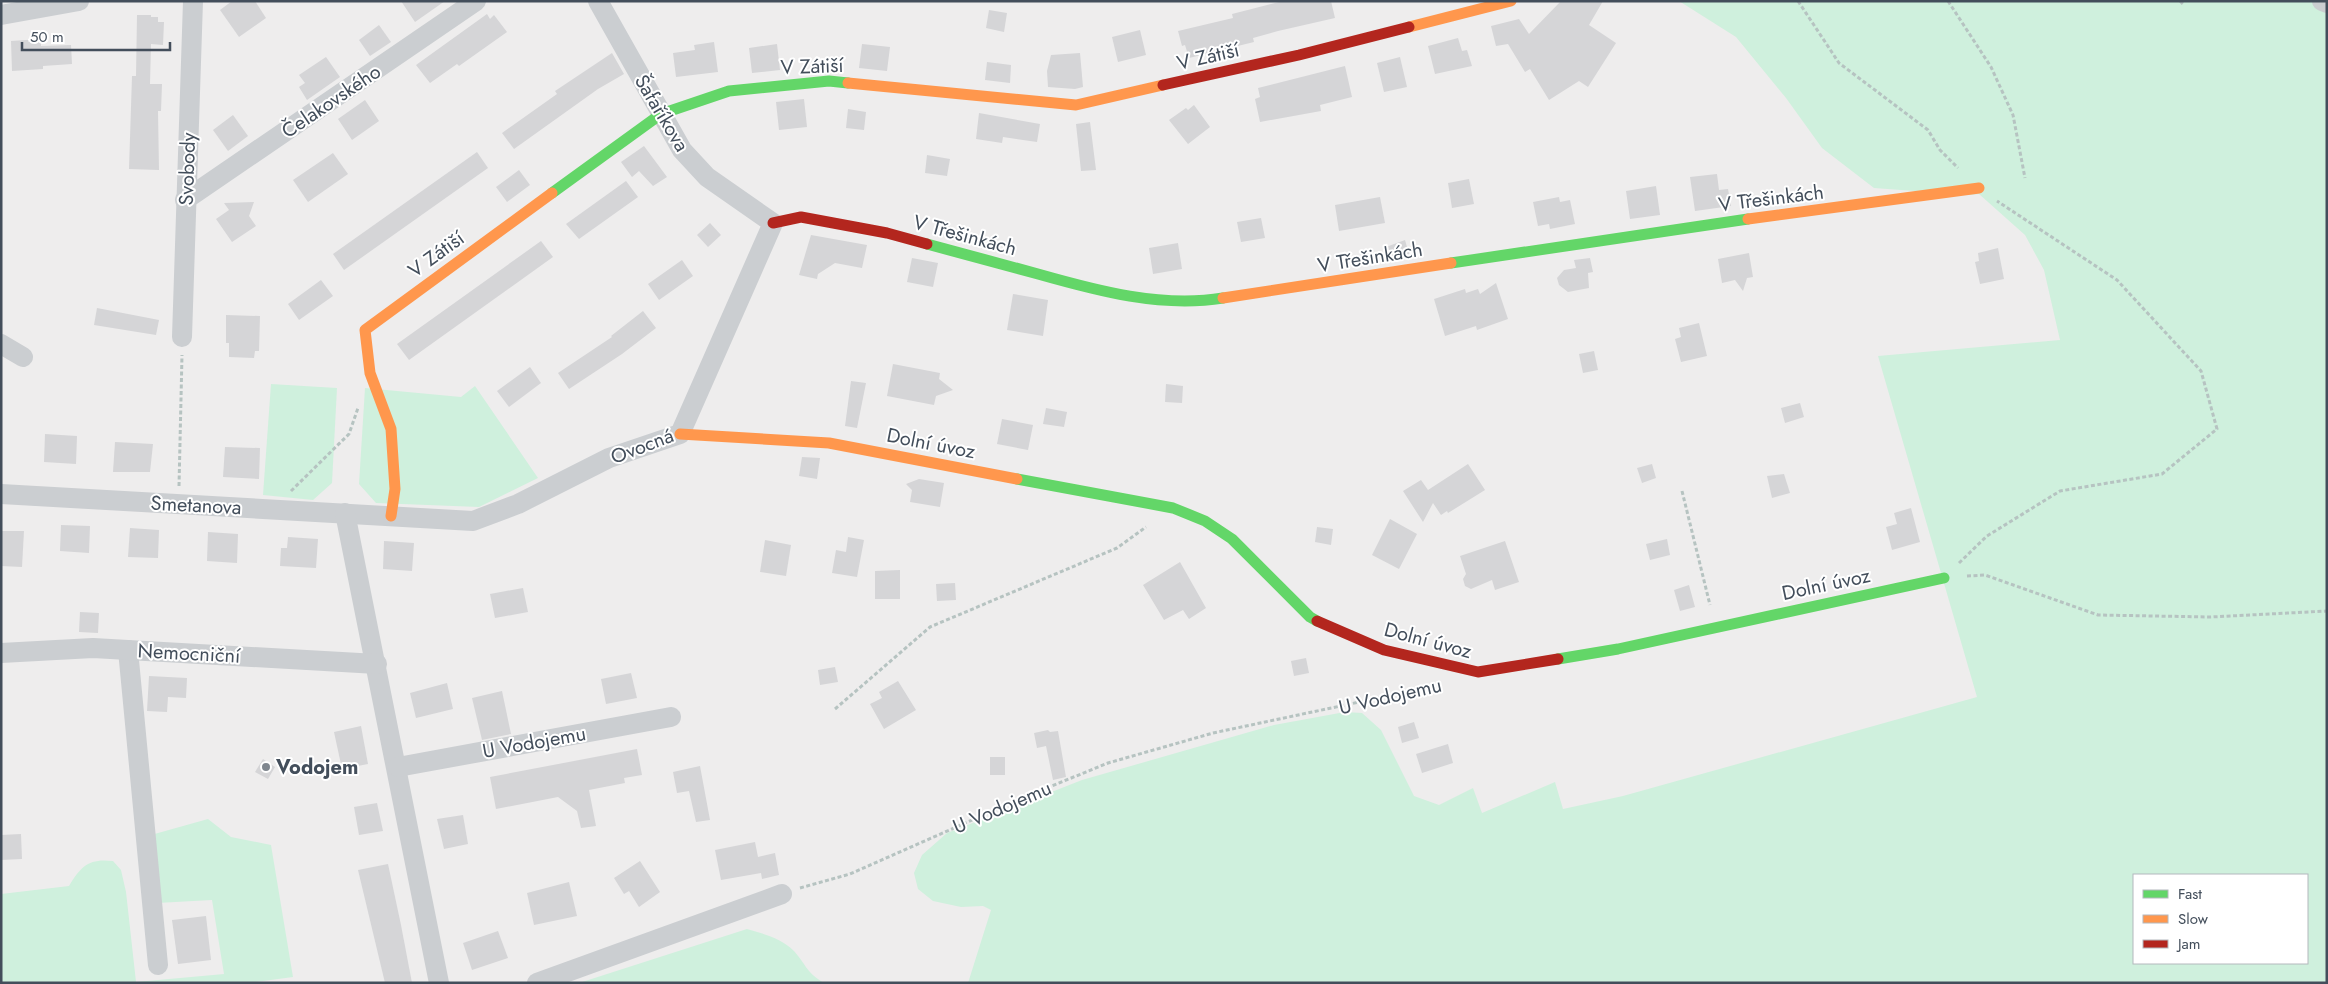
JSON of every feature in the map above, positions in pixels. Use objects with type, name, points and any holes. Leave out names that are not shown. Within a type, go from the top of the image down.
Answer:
[{"type":"street","points":[[1,15],[79,1]]},
{"type":"street","name":"Svobody","points":[[182,337],[193,1]]},
{"type":"street","name":"Čelakovského","points":[[185,200],[476,1]]},
{"type":"street","name":"Šafaříkova","points":[[598,1],[682,150],[707,177],[773,223]]},
{"type":"street","name":"V Zátiší","points":[[391,516],[395,489],[391,429],[370,373],[365,330],[661,114],[729,91],[830,81],[1076,105],[1299,55],[1511,1]]},
{"type":"street","points":[[2322,1],[2327,4]]},
{"type":"street","name":"V Třešinkách","points":[[773,223],[801,217],[887,233],[1073,284],[1141,299],[1206,301],[1648,233],[1979,188]]},
{"type":"street","name":"Ovocná","points":[[391,516],[473,521],[518,504],[609,458],[680,434],[773,223]]},
{"type":"street","points":[[1,344],[23,357]]},
{"type":"street","name":"Dolní úvoz","points":[[680,434],[829,443],[1173,508],[1205,521],[1232,540],[1310,617],[1337,632],[1384,650],[1478,672],[1618,649],[1944,578]]},
{"type":"street","name":"Smetanova","points":[[1,494],[391,516]]},
{"type":"street","points":[[345,513],[398,767],[439,983]]},
{"type":"street","name":"Nemocniční","points":[[1,653],[93,648],[377,664]]},
{"type":"street","points":[[128,650],[158,965]]},
{"type":"street","name":"U Vodojemu","points":[[398,767],[671,718]]},
{"type":"street","points":[[537,983],[782,894]]},
{"type":"path","points":[[1798,1],[1839,62],[1928,130],[1940,150],[1979,188],[2116,280],[2202,371],[2217,429],[2162,474],[2060,491],[1988,536],[1944,578]]},
{"type":"path","points":[[1948,1],[1991,67],[2013,115],[2025,178]]},
{"type":"path","points":[[179,504],[182,337]]},
{"type":"path","points":[[273,509],[349,434],[370,373]]},
{"type":"path","points":[[1682,492],[1716,628]]},
{"type":"path","points":[[835,709],[930,627],[1116,548],[1173,508]]},
{"type":"path","points":[[1944,578],[1985,575],[2098,616],[2211,616],[2327,611]]},
{"type":"path","name":"U Vodojemu","points":[[782,894],[850,874],[1015,801],[1108,763],[1213,733],[1369,702],[1442,684]]},
{"type":"green space","points":[[1679,1],[2327,1],[2327,983],[968,983],[991,910],[983,906],[961,907],[933,901],[918,889],[914,873],[922,855],[947,833],[1082,780],[1274,725],[1345,712],[1362,713],[1381,730],[1414,796],[1439,805],[1473,788],[1482,813],[1555,782],[1563,809],[1623,796],[1977,697],[1878,356],[2060,340],[2044,270],[2025,235],[1979,194],[1969,195],[1874,188],[1822,148],[1786,98],[1736,37]]},
{"type":"green space","points":[[271,384],[337,388],[332,483],[313,500],[263,495]]},
{"type":"green space","points":[[475,386],[538,478],[479,507],[376,503],[359,484],[365,388],[461,397]]},
{"type":"green space","points":[[208,819],[231,837],[271,845],[293,977],[249,983],[1,983],[1,894],[69,886],[86,865],[105,860],[113,861],[121,870],[126,892],[136,982],[224,974],[212,900],[157,903],[151,835]]},
{"type":"green space","points":[[747,929],[784,943],[794,951],[810,972],[824,983],[579,983]]},
{"type":"building","points":[[232,1],[255,1],[266,18],[239,37],[220,10]]},
{"type":"building","points":[[401,1],[445,1],[415,22]]},
{"type":"building","points":[[1283,1],[1331,1],[1335,18],[1278,31],[1253,38],[1254,42],[1189,58],[1185,45],[1182,46],[1178,31],[1233,18],[1232,14]]},
{"type":"building","points":[[1561,1],[1603,1],[1589,25],[1616,43],[1588,87],[1579,81],[1549,100],[1530,69],[1525,72],[1508,44],[1496,46],[1491,26],[1519,19],[1529,34]]},
{"type":"building","points":[[989,10],[1007,13],[1004,32],[986,28]]},
{"type":"building","points":[[487,14],[490,19],[494,15],[507,32],[459,66],[457,64],[430,83],[416,65]]},
{"type":"building","points":[[137,15],[151,15],[151,17],[158,17],[158,22],[164,22],[163,45],[151,44],[150,84],[162,84],[161,111],[158,111],[159,170],[129,169],[132,76],[136,76]]},
{"type":"building","points":[[379,25],[391,42],[370,56],[359,40]]},
{"type":"building","points":[[1140,30],[1146,55],[1118,62],[1112,37]]},
{"type":"building","points":[[1458,38],[1462,51],[1467,50],[1472,66],[1435,74],[1428,46]]},
{"type":"building","points":[[41,39],[41,46],[71,45],[72,64],[43,66],[43,69],[12,71],[11,41]]},
{"type":"building","points":[[714,42],[718,72],[676,77],[673,53],[695,50],[694,45]]},
{"type":"building","points":[[777,44],[780,70],[752,73],[749,48]]},
{"type":"building","points":[[862,44],[890,47],[887,71],[859,68]]},
{"type":"building","points":[[612,53],[624,74],[598,89],[514,149],[502,133],[557,94],[555,91]]},
{"type":"building","points":[[1080,53],[1083,87],[1075,89],[1048,87],[1047,71],[1051,55]]},
{"type":"building","points":[[326,57],[340,77],[307,100],[299,87],[305,83],[299,75]]},
{"type":"building","points":[[1400,57],[1407,87],[1384,92],[1377,63]]},
{"type":"building","points":[[987,62],[1011,65],[1010,83],[985,80]]},
{"type":"building","points":[[1345,66],[1352,97],[1320,105],[1321,111],[1260,122],[1255,99],[1260,97],[1258,88]]},
{"type":"building","points":[[804,99],[807,127],[779,130],[776,102]]},
{"type":"building","points":[[365,100],[379,121],[352,140],[338,119]]},
{"type":"building","points":[[1194,105],[1210,127],[1188,144],[1169,120],[1186,108],[1188,110]]},
{"type":"building","points":[[848,109],[866,112],[864,130],[846,128]]},
{"type":"building","points":[[979,113],[1040,124],[1037,142],[1003,137],[1002,143],[976,139]]},
{"type":"building","points":[[233,115],[248,136],[228,151],[213,130]]},
{"type":"building","points":[[1090,122],[1096,170],[1081,171],[1076,124]]},
{"type":"building","points":[[644,146],[667,177],[653,186],[639,171],[632,177],[621,162]]},
{"type":"building","points":[[477,152],[488,168],[344,270],[333,254]]},
{"type":"building","points":[[333,153],[348,174],[308,202],[293,180]]},
{"type":"building","points":[[927,155],[950,159],[947,176],[925,173]]},
{"type":"building","points":[[519,170],[530,185],[507,202],[496,187]]},
{"type":"building","points":[[1717,174],[1719,190],[1728,189],[1731,206],[1695,211],[1690,177]]},
{"type":"building","points":[[1469,179],[1474,204],[1452,208],[1448,183]]},
{"type":"building","points":[[626,181],[638,197],[579,239],[566,224]]},
{"type":"building","points":[[1656,186],[1660,215],[1630,219],[1626,191]]},
{"type":"building","points":[[1380,197],[1385,223],[1339,231],[1335,205]]},
{"type":"building","points":[[1559,197],[1560,202],[1570,200],[1575,224],[1550,229],[1549,224],[1538,226],[1533,202]]},
{"type":"building","points":[[254,202],[249,216],[256,226],[232,242],[216,219],[229,210],[224,203]]},
{"type":"building","points":[[1261,218],[1265,238],[1241,242],[1237,222]]},
{"type":"building","points":[[710,223],[721,235],[708,247],[697,235]]},
{"type":"building","points":[[811,235],[867,245],[862,268],[835,263],[818,274],[817,279],[799,275]]},
{"type":"building","points":[[1405,240],[1409,254],[1388,257],[1386,247]]},
{"type":"building","points":[[541,241],[553,257],[409,360],[397,344]]},
{"type":"building","points":[[1178,243],[1182,269],[1153,274],[1149,248]]},
{"type":"building","points":[[1998,248],[2004,279],[1980,284],[1975,262],[1979,261],[1978,253]]},
{"type":"building","points":[[1749,253],[1753,277],[1747,278],[1743,291],[1735,280],[1722,283],[1718,259]]},
{"type":"building","points":[[912,258],[938,263],[933,287],[907,282]]},
{"type":"building","points":[[1590,258],[1593,272],[1588,273],[1589,288],[1568,292],[1559,285],[1557,278],[1564,270],[1576,268],[1574,260]]},
{"type":"building","points":[[682,260],[693,276],[659,300],[648,284]]},
{"type":"building","points":[[321,280],[333,296],[299,320],[288,304]]},
{"type":"building","points":[[1496,283],[1508,319],[1477,330],[1476,326],[1445,336],[1434,299],[1465,289],[1466,293],[1478,289],[1480,294]]},
{"type":"building","points":[[1013,294],[1048,300],[1043,336],[1007,330]]},
{"type":"building","points":[[97,308],[159,320],[156,335],[94,325]]},
{"type":"building","points":[[643,311],[656,328],[622,354],[569,389],[558,373],[612,337]]},
{"type":"building","points":[[226,315],[260,316],[259,351],[255,351],[254,358],[229,357],[229,343],[226,343]]},
{"type":"building","points":[[1699,323],[1707,356],[1681,362],[1675,339],[1681,337],[1679,328]]},
{"type":"building","points":[[1594,351],[1598,370],[1583,373],[1579,354]]},
{"type":"building","points":[[893,364],[940,373],[939,379],[953,390],[936,396],[934,405],[887,396]]},
{"type":"building","points":[[530,367],[541,383],[509,407],[497,391]]},
{"type":"building","points":[[851,381],[866,383],[857,428],[845,426]]},
{"type":"building","points":[[1166,384],[1183,386],[1182,403],[1165,402]]},
{"type":"building","points":[[1800,403],[1804,417],[1785,423],[1781,408]]},
{"type":"building","points":[[1046,408],[1067,412],[1064,427],[1043,424]]},
{"type":"building","points":[[1002,419],[1033,425],[1028,450],[997,444]]},
{"type":"building","points":[[45,434],[77,436],[76,464],[44,462]]},
{"type":"building","points":[[115,442],[153,444],[150,472],[113,472]]},
{"type":"building","points":[[225,447],[260,448],[259,479],[223,477]]},
{"type":"building","points":[[802,457],[820,458],[817,479],[799,476]]},
{"type":"building","points":[[1468,464],[1485,490],[1448,513],[1447,511],[1441,515],[1433,503],[1423,522],[1403,491],[1421,480],[1428,490]]},
{"type":"building","points":[[1652,464],[1656,478],[1642,483],[1637,468]]},
{"type":"building","points":[[1784,474],[1790,493],[1772,498],[1767,476]]},
{"type":"building","points":[[919,479],[944,483],[940,507],[910,502],[912,490],[906,484]]},
{"type":"building","points":[[1911,508],[1920,542],[1892,550],[1886,527],[1897,524],[1894,513]]},
{"type":"building","points":[[1390,519],[1417,534],[1399,569],[1372,555]]},
{"type":"building","points":[[61,525],[90,526],[89,553],[60,551]]},
{"type":"building","points":[[1317,527],[1333,529],[1331,545],[1315,542]]},
{"type":"building","points":[[130,528],[159,530],[158,558],[128,557]]},
{"type":"building","points":[[1,531],[24,531],[22,567],[1,566]]},
{"type":"building","points":[[208,532],[238,534],[237,563],[207,561]]},
{"type":"building","points":[[288,537],[318,539],[316,568],[280,566],[281,548],[287,548]]},
{"type":"building","points":[[848,537],[864,540],[857,577],[832,573],[836,550],[846,552]]},
{"type":"building","points":[[1667,539],[1670,555],[1650,560],[1646,544]]},
{"type":"building","points":[[765,540],[791,545],[786,576],[760,572]]},
{"type":"building","points":[[384,541],[414,543],[412,571],[383,569]]},
{"type":"building","points":[[1505,541],[1519,582],[1495,590],[1492,580],[1471,589],[1465,586],[1463,579],[1466,574],[1460,556]]},
{"type":"building","points":[[1180,562],[1206,608],[1189,619],[1183,610],[1164,620],[1143,585]]},
{"type":"building","points":[[900,570],[900,599],[875,599],[875,571]]},
{"type":"building","points":[[955,583],[956,600],[937,601],[936,584]]},
{"type":"building","points":[[1689,585],[1695,607],[1680,611],[1674,590]]},
{"type":"building","points":[[523,588],[528,612],[495,618],[490,594]]},
{"type":"building","points":[[80,612],[99,613],[98,633],[79,632]]},
{"type":"building","points":[[1306,658],[1309,673],[1294,676],[1291,661]]},
{"type":"building","points":[[835,667],[838,682],[820,685],[818,670]]},
{"type":"building","points":[[631,673],[637,698],[606,704],[601,679]]},
{"type":"building","points":[[149,676],[187,678],[186,698],[168,697],[167,712],[147,711]]},
{"type":"building","points":[[898,681],[916,710],[884,729],[870,704],[882,698],[879,692]]},
{"type":"building","points":[[447,683],[453,709],[416,718],[410,693]]},
{"type":"building","points":[[502,691],[511,734],[482,740],[472,698]]},
{"type":"building","points":[[1414,722],[1419,738],[1402,743],[1398,727]]},
{"type":"building","points":[[361,726],[368,764],[342,769],[334,732]]},
{"type":"building","points":[[1048,730],[1050,732],[1058,731],[1066,777],[1053,780],[1046,746],[1037,748],[1034,733]]},
{"type":"building","points":[[1448,744],[1453,763],[1422,773],[1416,754]]},
{"type":"building","points":[[637,749],[642,775],[624,778],[625,783],[589,790],[596,826],[581,828],[577,811],[558,797],[496,809],[490,777]]},
{"type":"building","points":[[990,757],[1005,757],[1005,775],[990,775]]},
{"type":"building","name":"Vodojem","points":[[263,759],[275,767],[268,779],[255,772]]},
{"type":"building","points":[[700,766],[710,820],[696,822],[689,791],[677,793],[673,772]]},
{"type":"building","points":[[377,803],[383,831],[359,835],[354,807]]},
{"type":"building","points":[[463,815],[468,844],[444,849],[437,819]]},
{"type":"building","points":[[21,834],[22,859],[1,860],[1,835]]},
{"type":"building","points":[[755,842],[758,857],[775,853],[779,875],[762,879],[761,873],[721,880],[715,850]]},
{"type":"building","points":[[640,861],[660,892],[639,907],[629,891],[624,894],[614,878]]},
{"type":"building","points":[[388,864],[412,983],[385,983],[358,870]]},
{"type":"building","points":[[569,882],[577,916],[534,925],[527,893]]},
{"type":"building","points":[[206,916],[211,960],[178,964],[172,920]]},
{"type":"building","points":[[498,931],[508,958],[472,970],[463,943]]},
{"type":"traffic: fast","points":[[552,193],[661,114],[729,91],[829,81],[848,83]]},
{"type":"traffic: fast","points":[[1451,263],[1748,219]]},
{"type":"traffic: fast","points":[[927,244],[1107,292],[1176,301],[1200,301],[1223,298]]},
{"type":"traffic: fast","points":[[1017,479],[1173,508],[1205,521],[1232,539],[1310,617],[1317,621]]},
{"type":"traffic: fast","points":[[1558,659],[1618,649],[1944,578]]},
{"type":"traffic: slow","points":[[1409,27],[1511,1]]},
{"type":"traffic: slow","points":[[848,83],[1076,105],[1163,85]]},
{"type":"traffic: slow","points":[[1748,219],[1979,188]]},
{"type":"traffic: slow","points":[[391,516],[395,489],[391,429],[370,373],[365,330],[552,193]]},
{"type":"traffic: slow","points":[[1223,298],[1451,263]]},
{"type":"traffic: slow","points":[[680,434],[829,443],[1017,479]]},
{"type":"traffic: jam","points":[[1163,85],[1299,55],[1409,27]]},
{"type":"traffic: jam","points":[[773,223],[801,217],[887,233],[927,244]]},
{"type":"traffic: jam","points":[[1317,621],[1384,650],[1478,672],[1558,659]]},
{"type":"place","name":"Vodojem","points":[[266,767]]}]
